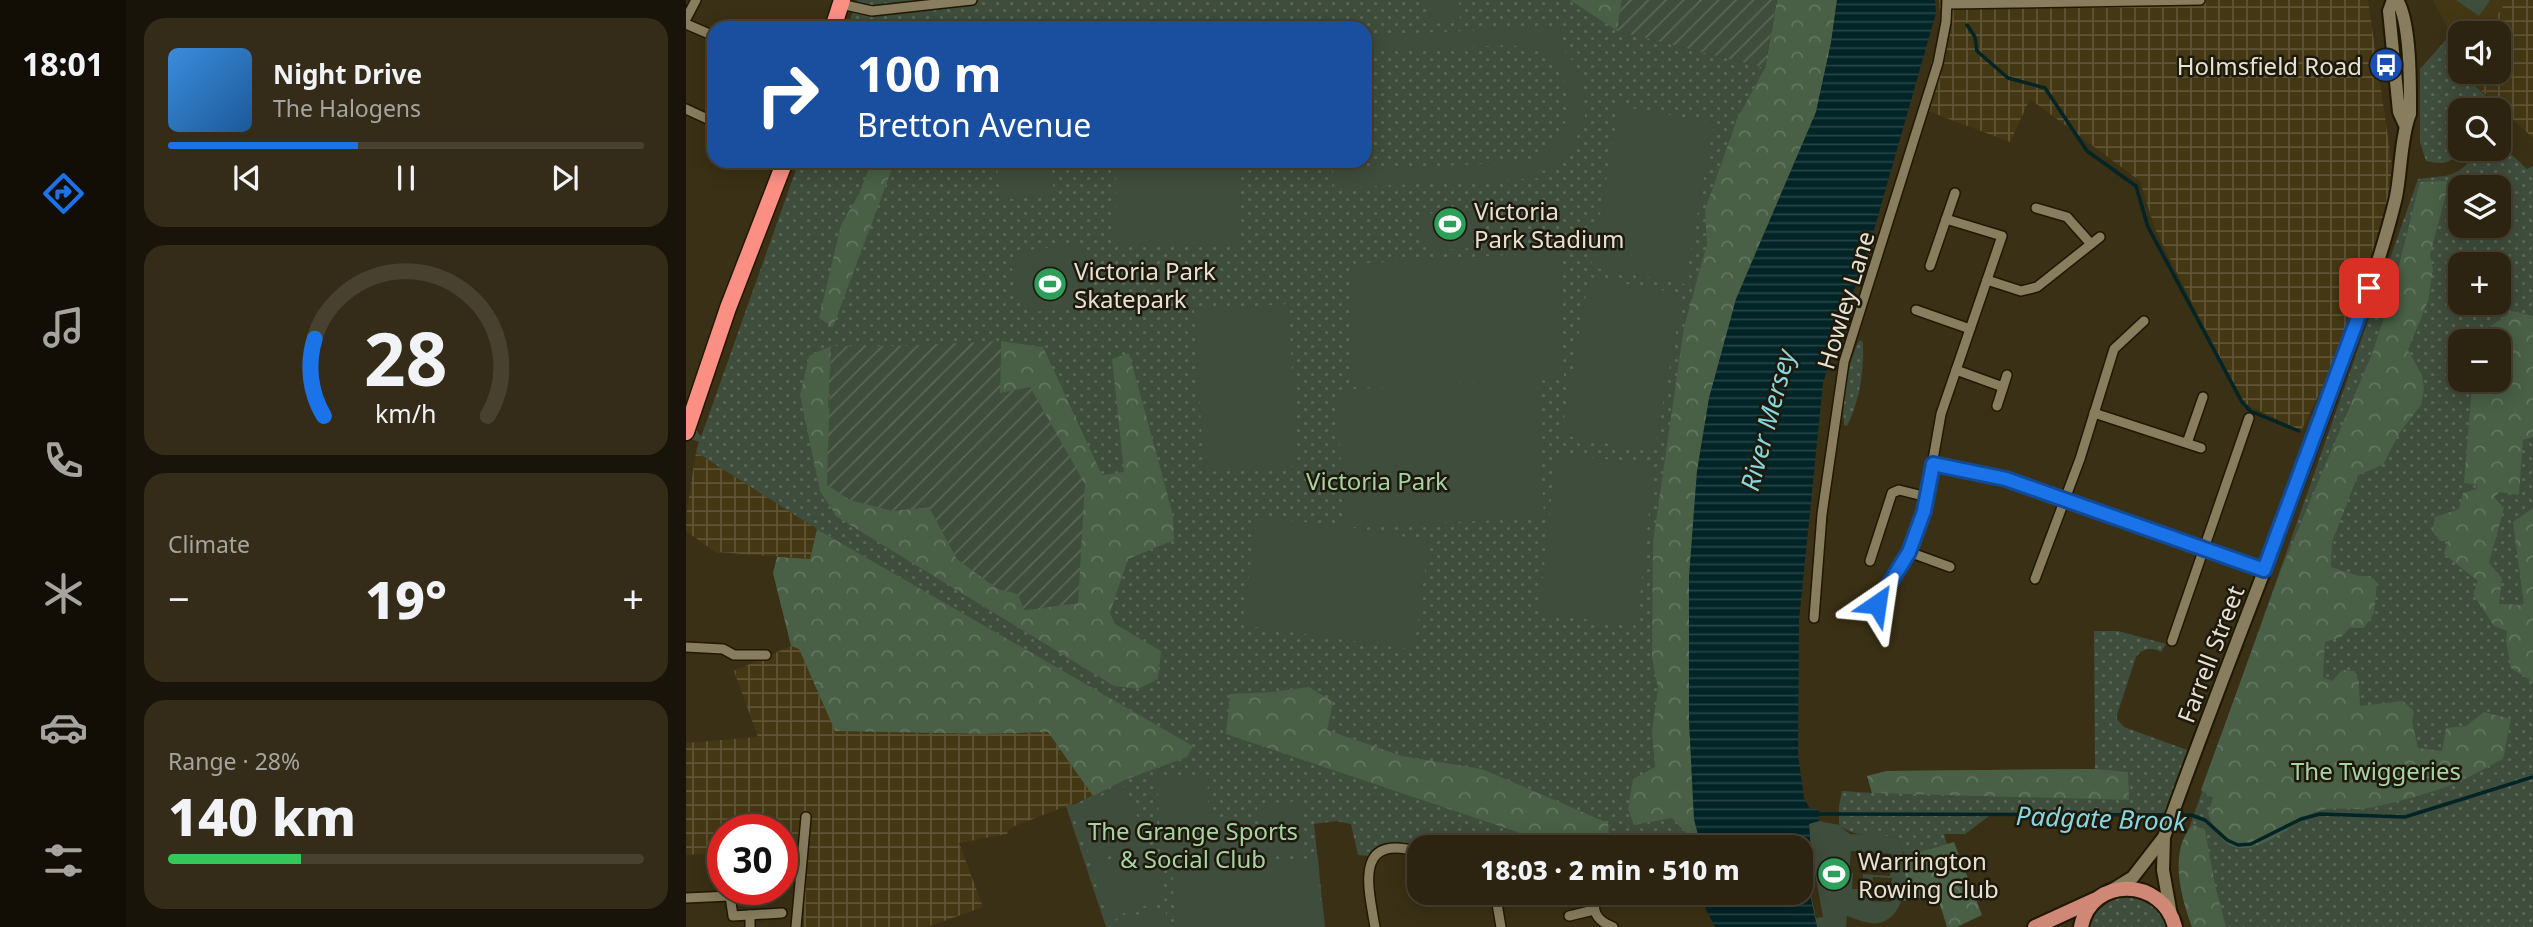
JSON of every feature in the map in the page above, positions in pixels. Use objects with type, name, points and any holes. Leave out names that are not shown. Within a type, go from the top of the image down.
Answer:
[{"type":"highway","points":[[835,21],[842,2]]},
{"type":"highway","points":[[686,432],[728,308],[782,168]]},
{"type":"main road","points":[[2035,927],[2107,893],[2125,888],[2152,894],[2163,903],[2174,923]]},
{"type":"main road","points":[[2081,927],[2090,906],[2107,893]]},
{"type":"street","points":[[696,0],[686,21],[707,32]]},
{"type":"street","points":[[842,2],[872,11],[972,0]]},
{"type":"street","points":[[1947,2],[2200,0]]},
{"type":"street","name":"Farrell Street","points":[[2107,893],[2133,877],[2165,833],[2376,268],[2395,198],[2405,125],[2399,113],[2389,11],[2395,0]]},
{"type":"street","name":"Howley Lane","points":[[1814,618],[1822,513],[1844,362],[1938,63],[1947,2]]},
{"type":"street","points":[[686,110],[707,119]]},
{"type":"street","points":[[1930,266],[1955,192]]},
{"type":"street","points":[[2036,208],[2067,217],[2091,244]]},
{"type":"street","points":[[1877,604],[1909,552],[1927,497],[1941,414],[2002,236],[1946,219]]},
{"type":"street","points":[[1987,280],[2021,291],[2037,287],[2100,237]]},
{"type":"street","points":[[1916,310],[1970,329]]},
{"type":"street","points":[[2035,579],[2065,500],[2114,349],[2144,321]]},
{"type":"street","points":[[1956,370],[2003,387]]},
{"type":"street","points":[[1997,406],[2007,375]]},
{"type":"street","points":[[2187,443],[2203,397]]},
{"type":"street","points":[[2094,413],[2201,448]]},
{"type":"street","points":[[2172,641],[2249,418]]},
{"type":"street","points":[[1933,464],[2006,479],[2264,570]]},
{"type":"street","points":[[1870,561],[1892,493],[1899,490],[1927,497]]},
{"type":"street","points":[[1909,552],[1950,567]]},
{"type":"street","points":[[686,647],[723,649],[734,654],[766,655]]},
{"type":"street","points":[[796,927],[806,817]]},
{"type":"street","name":"Farrell Street","points":[[2165,833],[2163,870],[2174,923]]},
{"type":"street","points":[[1375,927],[1367,877],[1372,860],[1390,848],[1407,850]]},
{"type":"street","points":[[686,898],[730,896],[733,916],[782,913]]},
{"type":"street","points":[[1497,905],[1501,927]]},
{"type":"street","points":[[1595,905],[1598,919],[1613,927]]},
{"type":"street","points":[[1569,916],[1594,910]]},
{"type":"street","points":[[750,915],[750,927]]},
{"type":"shaded area","points":[[1939,0],[2368,0],[2395,186],[2331,370],[2301,431],[2242,402],[2155,229],[2140,181],[2030,99],[2010,142],[1920,108],[1941,23]]},
{"type":"shaded area","points":[[2433,0],[2508,0],[2493,21],[2448,21],[2448,28]]},
{"type":"shaded area","points":[[2508,0],[2533,0],[2533,138],[2511,118],[2511,98],[2489,98],[2474,84],[2511,84],[2511,21],[2493,21]]},
{"type":"shaded area","points":[[696,452],[817,529],[810,559],[715,552],[686,531]]},
{"type":"shaded area","points":[[791,646],[799,649],[835,731],[986,734],[1048,732],[1093,796],[1017,825],[1009,829],[1007,834],[959,843],[983,907],[927,927],[803,927],[806,859],[798,858],[798,814],[707,814],[707,854],[686,855],[686,743],[758,737],[734,671]]},
{"type":"green space","name":"Victoria Park","points":[[857,0],[1622,0],[1618,31],[1765,68],[1816,112],[1694,819],[1698,835],[1407,835],[1407,845],[1387,844],[1368,856],[1358,855],[1351,824],[1336,821],[1314,824],[1325,927],[1106,927],[1066,806],[1192,746],[817,529],[696,452],[699,442],[686,437],[686,416],[701,437],[797,168],[1372,168],[1372,21],[850,21]]},
{"type":"green space","points":[[1428,0],[1459,0],[1460,22],[1429,24]]},
{"type":"green space","points":[[1570,0],[1622,0],[1617,31]]},
{"type":"green space","points":[[1622,0],[1777,0],[1765,68],[1617,31]]},
{"type":"green space","points":[[1777,0],[1837,0],[1816,112],[1736,299],[1697,471],[1689,577],[1689,720],[1694,819],[1698,835],[1688,835],[1672,818],[1634,825],[1628,809],[1633,779],[1655,767],[1652,731],[1658,688],[1652,658],[1653,542],[1684,327],[1707,244],[1705,210],[1737,119],[1765,68]]},
{"type":"green space","points":[[2456,0],[2490,0],[2479,16]]},
{"type":"green space","points":[[1560,27],[1561,47],[1573,61],[1584,89],[1585,117],[1572,148],[1557,164],[1542,171],[1543,178],[1334,188],[1332,168],[1376,169],[1522,162],[1545,152],[1559,139],[1568,115],[1568,93],[1559,69],[1537,51],[1512,45],[1372,51],[1372,35]]},
{"type":"green space","points":[[2448,37],[2448,84],[2473,84],[2488,98],[2448,98],[2448,161],[2442,163],[2426,161],[2420,142],[2420,69]]},
{"type":"green space","points":[[1619,106],[1714,123],[1685,284],[1591,267]]},
{"type":"green space","name":"The Twiggeries","points":[[2511,154],[2527,169],[2533,166],[2533,927],[2194,927],[2181,851],[2418,179],[2453,174],[2469,161],[2511,161]]},
{"type":"green space","points":[[869,168],[892,168],[833,327],[819,318],[841,225],[859,194]]},
{"type":"green space","points":[[998,168],[1052,168],[1054,195],[1000,200]]},
{"type":"green space","points":[[1116,168],[1241,168],[1240,246],[1115,244]]},
{"type":"green space","points":[[2447,181],[2430,255],[2433,269],[2428,301],[2408,350],[2422,375],[2424,389],[2421,405],[2400,432],[2383,465],[2358,475],[2332,542],[2331,567],[2359,576],[2369,576],[2377,582],[2374,613],[2364,628],[2350,628],[2341,637],[2325,642],[2323,677],[2332,681],[2342,670],[2355,671],[2359,683],[2360,706],[2403,701],[2414,711],[2412,722],[2418,748],[2442,751],[2446,728],[2466,726],[2484,712],[2511,719],[2503,759],[2437,790],[2368,808],[2321,810],[2259,845],[2233,847],[2223,840],[2208,814],[2213,798],[2201,790],[2281,570],[2372,354],[2392,293],[2420,182]]},
{"type":"green space","name":"Victoria Park Stadium","points":[[1478,211],[1479,235],[1473,235],[1473,248],[1427,251],[1427,240],[1421,240],[1420,214]]},
{"type":"green space","name":"Victoria Park Skatepark","points":[[1074,245],[1093,260],[1083,271],[1086,296],[1080,308],[1029,312],[1017,299],[1011,262],[1019,251]]},
{"type":"green space","points":[[1560,252],[1564,379],[1537,380],[1544,518],[1348,527],[1429,541],[1414,650],[1242,625],[1257,516],[1344,527],[1337,390],[1481,382],[1352,386],[1350,264]]},
{"type":"green space","points":[[1589,277],[1683,294],[1654,452],[1561,435]]},
{"type":"green space","points":[[1288,304],[1298,466],[1204,472],[1194,310]]},
{"type":"green space","points":[[2511,312],[2533,316],[2533,437],[2523,440],[2519,495],[2499,492],[2494,497],[2504,508],[2489,563],[2502,578],[2499,604],[2524,605],[2513,522],[2533,508],[2533,682],[2511,668],[2507,631],[2494,626],[2473,594],[2478,581],[2444,554],[2448,540],[2440,541],[2432,531],[2435,517],[2459,509],[2463,493],[2477,489],[2477,485],[2464,483],[2471,392],[2511,392],[2511,329],[2486,329],[2511,315]]},
{"type":"green space","points":[[1859,340],[1863,342],[1862,374],[1858,396],[1847,426],[1844,425],[1843,414],[1844,392]]},
{"type":"green space","points":[[1001,341],[1043,347],[1102,475],[1124,472],[1112,359],[1129,353],[1173,515],[1174,540],[1128,559],[1110,613],[1115,624],[1161,651],[1158,679],[1138,689],[1114,686],[837,517],[820,491],[800,395],[809,356],[831,346],[828,407],[892,511],[929,507],[957,559],[998,589],[1018,594],[1025,610],[1078,603],[1000,393]]},
{"type":"green space","points":[[1001,341],[1000,393],[1030,387],[1085,484],[1078,603],[1024,610],[1018,594],[998,589],[957,559],[929,507],[892,511],[850,500],[827,485],[831,346]]},
{"type":"green space","points":[[1556,454],[1654,464],[1637,625],[1539,614]]},
{"type":"green space","points":[[817,529],[1193,746],[1187,757],[1127,779],[1093,796],[1048,732],[986,734],[835,731],[799,649],[791,646],[773,573],[777,557],[810,559]]},
{"type":"green space","points":[[2094,631],[2118,631],[2166,644],[2161,652],[2147,649],[2136,657],[2117,715],[2124,727],[2190,751],[2165,815],[1989,816],[1965,834],[1944,834],[1947,844],[1905,856],[1897,838],[1859,834],[1839,825],[1842,791],[1872,793],[1867,776],[1887,771],[2095,769]]},
{"type":"green space","points":[[1309,687],[1333,702],[1327,730],[1402,756],[1482,769],[1608,823],[1609,835],[1526,835],[1226,734],[1230,694]]},
{"type":"green space","points":[[2095,769],[2128,772],[2129,800],[1872,793],[1867,776],[1887,771]]},
{"type":"green space","name":"The Grange Sports & Social Club","points":[[1207,774],[1211,856],[1161,860],[1157,777]]},
{"type":"green space","points":[[1125,786],[1147,841],[1093,863],[1070,809]]},
{"type":"green space","points":[[1301,801],[1304,855],[1259,857],[1257,804]]},
{"type":"green space","points":[[1253,818],[1256,857],[1214,860],[1211,821]]},
{"type":"green space","name":"Warrington Rowing Club","points":[[1819,821],[1839,825],[1850,834],[1897,838],[1904,860],[1905,886],[1897,910],[1879,923],[1847,916],[1846,927],[1817,927],[1813,904],[1816,918],[1823,917],[1813,862],[1813,835],[1810,835],[1809,823]],"holes":[[[1851,851],[1892,854],[1890,876],[1863,874],[1862,889],[1852,889],[1853,873],[1849,872]],[[1873,877],[1892,878],[1891,902],[1871,901]]]},
{"type":"green space","points":[[2193,825],[2205,830],[2226,927],[2192,927],[2188,915],[2181,888],[2179,860],[2185,835]]},
{"type":"green space","points":[[1954,842],[1982,915],[1957,927],[1947,927],[1937,895],[1903,901],[1905,856]]},
{"type":"green space","points":[[1148,846],[1167,898],[1108,919],[1090,867]]},
{"type":"green space","points":[[1318,858],[1322,927],[1175,927],[1172,866]]},
{"type":"green space","points":[[2128,896],[2142,899],[2153,906],[2167,927],[2089,927],[2104,905]]},
{"type":"green space","points":[[1164,907],[1170,927],[1115,927],[1114,921]]},
{"type":"water","name":"River Mersey","points":[[1837,0],[1935,0],[1936,13],[1872,237],[1823,383],[1799,620],[1798,754],[1804,798],[1810,809],[1819,809],[1819,821],[1809,824],[1810,835],[1698,835],[1694,819],[1689,720],[1689,577],[1697,471],[1709,398],[1736,299],[1816,112]]},
{"type":"water","points":[[1704,905],[1812,905],[1817,927],[1715,927]]},
{"type":"waterway","points":[[1967,25],[1975,37],[1977,51],[2008,78],[2045,88],[2087,151],[2136,186],[2148,227],[2242,402],[2250,411],[2299,431]]},
{"type":"waterway","name":"Padgate Brook","points":[[2176,815],[2191,815],[2205,820],[2227,840],[2238,845],[2251,844],[2301,819],[2320,814],[2405,817],[2533,777]]},
{"type":"waterway","name":"Padgate Brook","points":[[1819,814],[2168,815]]},
{"type":"place","name":"Holmsfield Road","points":[[2386,65]]},
{"type":"place","name":"Victoria Park Stadium","points":[[1450,224]]},
{"type":"place","name":"Victoria Park Skatepark","points":[[1050,284]]},
{"type":"place","name":"Warrington Rowing Club","points":[[1834,874]]},
{"type":"route","points":[[1877,604],[1909,552],[1924,511],[1933,464],[2006,479],[2264,570],[2369,288]]}]
